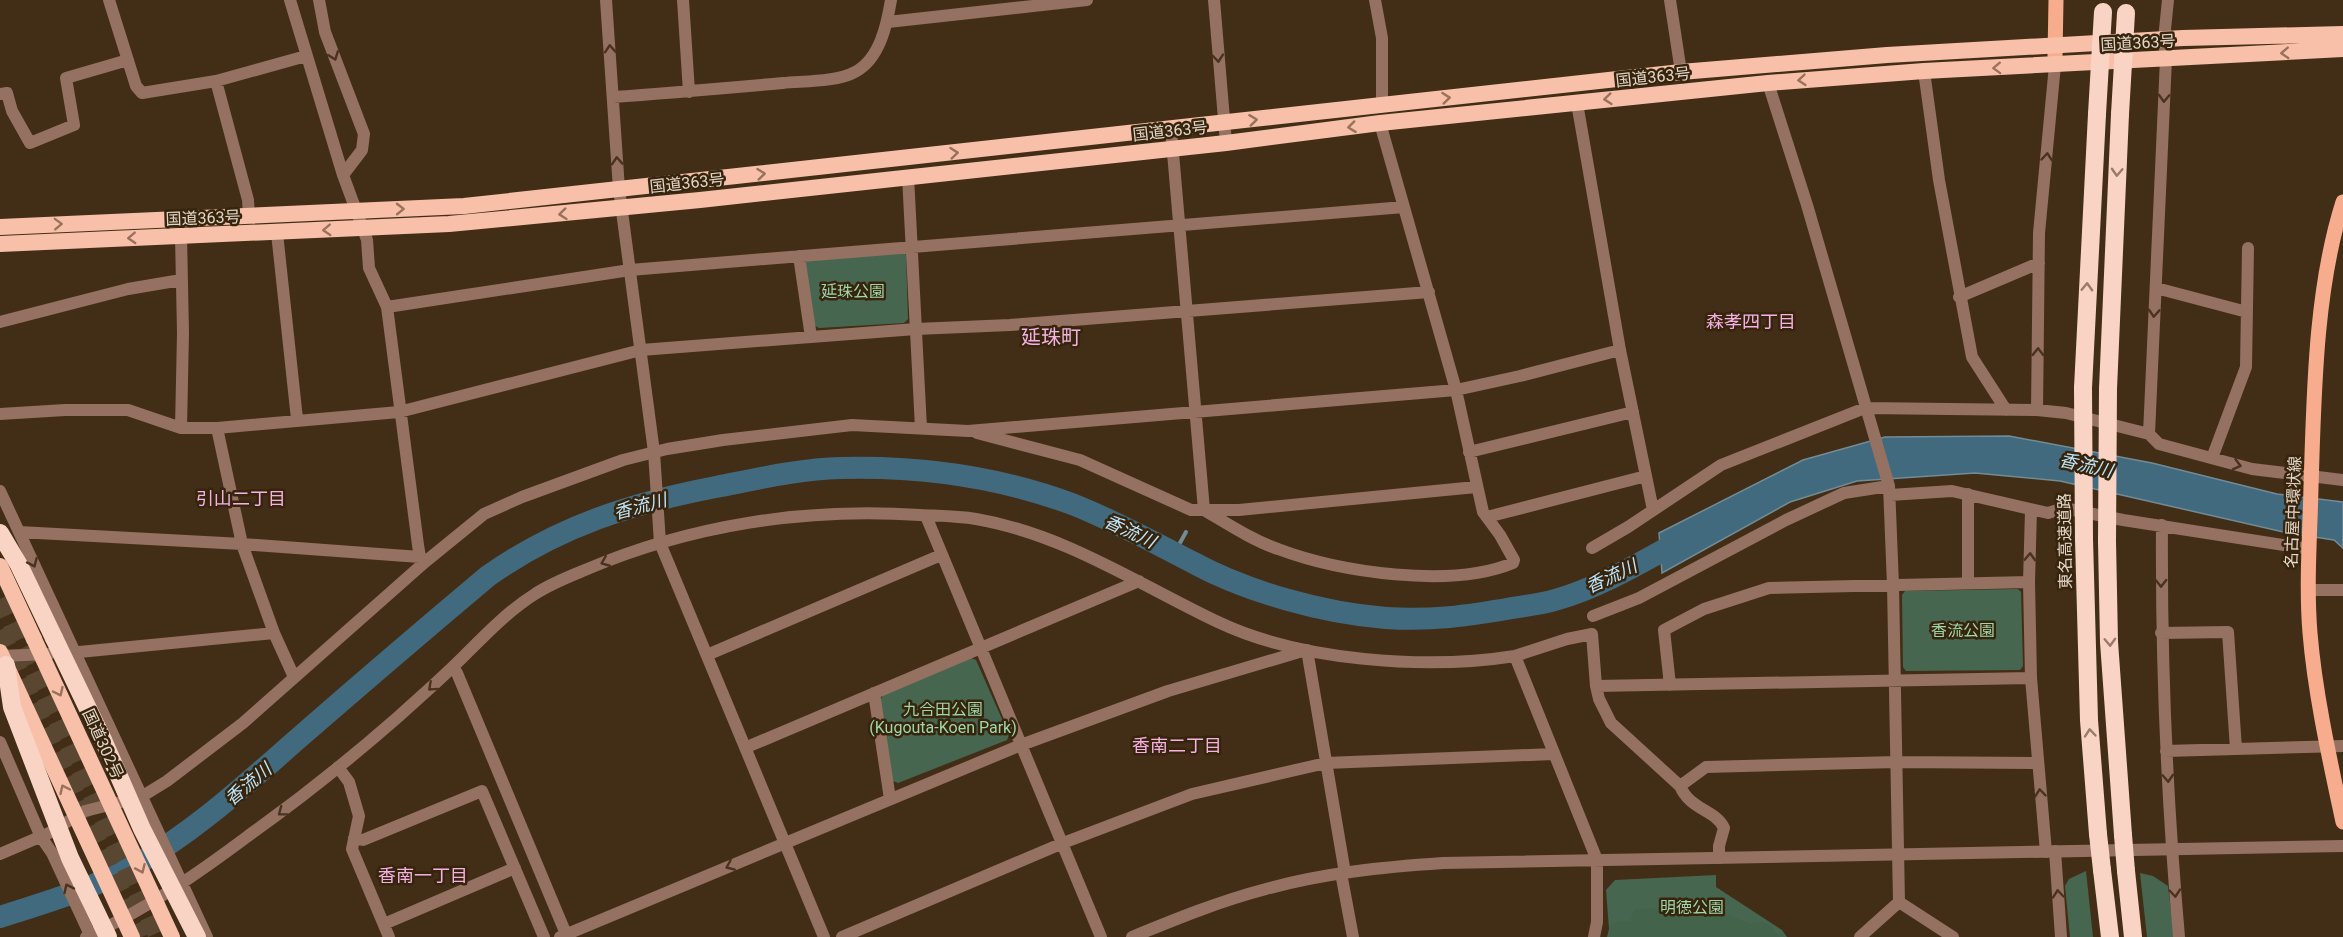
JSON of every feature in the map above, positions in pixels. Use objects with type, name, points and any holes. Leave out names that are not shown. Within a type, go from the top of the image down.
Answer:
[{"type":"highway","name":"東名高速道路","points":[[2104,6],[2083,388],[2088,699],[2098,834],[2110,937]]},
{"type":"highway","points":[[2126,7],[2108,388],[2107,541],[2114,719],[2133,937]]},
{"type":"highway","name":"国道363号","points":[[0,226],[464,206],[1171,130],[1681,72],[1887,55],[2164,39],[2343,34]]},
{"type":"highway","name":"国道363号","points":[[0,244],[449,224],[621,208],[1226,143],[1380,123],[1768,83],[1924,70],[2343,49]]},
{"type":"highway","points":[[0,533],[19,565],[54,638],[77,669],[90,693],[197,937]]},
{"type":"highway","name":"国道302号","points":[[0,566],[172,937]]},
{"type":"highway","points":[[2,658],[12,707],[70,858],[94,937]]},
{"type":"highway","points":[[2,658],[132,937]]},
{"type":"main road","points":[[2055,65],[2056,0]]},
{"type":"main road","name":"名古屋中環状線","points":[[2343,202],[2327,275],[2318,345],[2308,590],[2310,634],[2327,746],[2343,822]]},
{"type":"street","points":[[109,0],[136,86],[142,93],[216,81],[306,56]]},
{"type":"street","points":[[290,0],[343,175],[367,240],[369,268],[387,307],[399,412],[422,560]]},
{"type":"street","points":[[319,0],[325,32],[364,134],[362,150],[343,175]]},
{"type":"street","points":[[606,0],[619,189],[654,457],[659,537],[824,937]]},
{"type":"street","points":[[683,0],[689,92]]},
{"type":"street","points":[[613,97],[813,80],[856,72],[876,50],[888,22],[891,0]]},
{"type":"street","points":[[888,22],[1087,0]]},
{"type":"street","points":[[1214,0],[1226,143]]},
{"type":"street","points":[[1375,0],[1382,38],[1382,105]]},
{"type":"street","points":[[1670,0],[1681,72]]},
{"type":"street","points":[[2149,434],[2166,59],[2164,39],[2168,0]]},
{"type":"street","points":[[0,94],[7,93],[12,111],[30,143],[74,125],[66,78],[128,60]]},
{"type":"street","points":[[2037,410],[2039,233],[2055,65]]},
{"type":"street","points":[[1924,70],[1939,180],[1972,357],[2006,410]]},
{"type":"street","points":[[216,81],[248,200],[249,216]]},
{"type":"street","points":[[1768,83],[1807,205],[1888,487],[1893,585],[1899,902],[1860,937]]},
{"type":"street","points":[[1577,103],[1620,350],[1653,510]]},
{"type":"street","points":[[1204,510],[1275,548],[1311,561],[1363,571],[1437,576],[1496,570],[1513,563],[1514,560],[1500,535],[1483,512],[1456,390],[1380,123]]},
{"type":"street","points":[[1171,130],[1204,510]]},
{"type":"street","points":[[908,176],[921,428]]},
{"type":"street","points":[[387,307],[630,270],[1404,207]]},
{"type":"street","points":[[277,233],[297,419]]},
{"type":"street","points":[[181,236],[183,333],[181,428]]},
{"type":"street","points":[[2212,458],[2246,367],[2248,248]]},
{"type":"street","points":[[799,256],[811,337]]},
{"type":"street","points":[[1959,297],[2039,263]]},
{"type":"street","points":[[0,322],[128,289],[181,280]]},
{"type":"street","points":[[2156,288],[2247,312]]},
{"type":"street","points":[[0,414],[64,410],[128,410],[181,428],[217,428],[297,419],[399,412],[641,350],[916,329],[1010,325],[1188,312],[1429,292]]},
{"type":"street","points":[[0,854],[41,837],[85,811],[135,800],[207,752],[243,723],[422,560],[484,514],[532,493],[623,460],[654,457],[811,429],[852,425],[968,431],[1456,390],[1620,350]]},
{"type":"street","points":[[1592,548],[1721,465],[1866,411],[2037,410],[2066,413],[2149,434],[2159,444],[2252,469],[2311,478],[2343,480]]},
{"type":"street","points":[[1469,452],[1633,412]]},
{"type":"street","points":[[217,428],[242,544],[274,633],[294,677]]},
{"type":"street","points":[[968,431],[1080,460],[1191,510],[1239,510],[1476,487]]},
{"type":"street","points":[[1487,517],[1646,476]]},
{"type":"street","points":[[1593,616],[1639,598],[1786,520],[1844,493],[1888,487],[1952,491],[2048,513],[2064,508],[2123,520],[2309,545]]},
{"type":"street","points":[[0,491],[74,653],[135,800],[150,817],[207,937]]},
{"type":"street","points":[[1968,494],[1968,583]]},
{"type":"street","points":[[2031,510],[2029,582],[2031,678],[2037,763],[2061,937]]},
{"type":"street","points":[[1,746],[41,837],[94,937],[139,912],[179,879],[287,808],[338,767],[453,667],[505,617],[534,594],[659,537],[801,516],[842,513],[926,516],[979,520],[1025,531],[1073,549],[1140,580],[1220,623],[1268,640],[1307,650],[1350,656],[1442,663],[1481,662],[1515,657],[1567,639],[1593,634],[1596,686],[1599,699],[1611,723],[1680,786],[1692,804],[1721,822],[1724,828],[1719,846],[1719,858]]},
{"type":"street","points":[[926,516],[1101,937]]},
{"type":"street","points":[[2162,525],[2161,633],[2171,849],[2179,937]]},
{"type":"street","points":[[19,532],[242,544],[422,560]]},
{"type":"street","points":[[707,655],[941,555]]},
{"type":"street","points":[[747,747],[1140,580]]},
{"type":"street","points":[[1670,685],[1664,630],[1704,609],[1769,588],[2029,582]]},
{"type":"street","points":[[2308,590],[2343,590]]},
{"type":"street","points":[[2161,633],[2228,632],[2236,749]]},
{"type":"street","points":[[2,658],[274,633]]},
{"type":"street","points":[[453,667],[563,935],[1021,745],[1168,691],[1307,650]]},
{"type":"street","points":[[1307,650],[1353,937]]},
{"type":"street","points":[[1515,657],[1597,860],[1597,922],[1594,937]]},
{"type":"street","points":[[1596,686],[2031,678]]},
{"type":"street","points":[[874,693],[890,799]]},
{"type":"street","points":[[2166,751],[2343,746]]},
{"type":"street","points":[[842,937],[1063,843],[1192,794],[1326,763],[1553,754]]},
{"type":"street","points":[[1680,786],[1706,767],[1897,762],[2037,763]]},
{"type":"street","points":[[338,767],[349,782],[359,816],[352,849],[389,937]]},
{"type":"street","points":[[354,838],[363,840],[482,791],[544,937]]},
{"type":"street","points":[[1132,937],[1265,889],[1343,873],[1443,863],[2343,846]]},
{"type":"street","points":[[384,924],[515,868]]},
{"type":"street","points":[[1899,902],[1953,937]]},
{"type":"green space","name":"延珠公園","points":[[902,251],[906,255],[908,319],[904,323],[819,328],[814,325],[804,263],[809,259]]},
{"type":"green space","name":"香流公園","points":[[2018,589],[2021,592],[2023,666],[2020,670],[1906,671],[1903,667],[1902,595],[1905,591]]},
{"type":"green space","name":"九合田公園 (Kugouta-Koen Park)","points":[[971,658],[976,660],[1009,735],[1007,740],[898,783],[893,781],[879,702],[883,695]]},
{"type":"green space","points":[[2086,871],[2093,937],[2070,937],[2065,886],[2069,879]]},
{"type":"green space","points":[[2140,873],[2153,876],[2168,886],[2174,937],[2147,937]]},
{"type":"green space","name":"明徳公園","points":[[1716,875],[1716,887],[1782,930],[1787,937],[1607,937],[1609,929],[1606,890],[1615,880]]},
{"type":"green space","points":[[1709,897],[1712,897],[1719,911],[1751,924],[1762,922],[1770,925],[1780,937],[1609,937],[1611,925],[1619,921],[1630,921],[1635,909],[1707,907]]},
{"type":"water","points":[[2009,436],[2152,463],[2277,494],[2343,502],[2343,548],[2334,540],[2288,533],[2060,481],[1975,473],[1857,481],[1790,502],[1662,573],[1659,533],[1803,460],[1885,437]]},
{"type":"waterway","name":"香流川","points":[[0,917],[67,895],[132,867],[199,823],[488,576],[515,558],[569,530],[597,519],[685,493],[778,475],[841,468],[929,471],[987,480],[1072,504],[1118,524],[1214,573],[1261,592],[1337,611],[1402,619],[1464,615],[1555,600],[1606,580],[1687,537]]},
{"type":"waterway","points":[[1175,552],[1186,532]]},
{"type":"tunnel","points":[[0,599],[158,937]]},
{"type":"tunnel","points":[[0,630],[142,937]]},
{"type":"district","name":"森孝四丁目","points":[[1751,321]]},
{"type":"district","name":"延珠町","points":[[1051,337]]},
{"type":"district","name":"引山二丁目","points":[[241,498]]},
{"type":"district","name":"香南二丁目","points":[[1177,745]]},
{"type":"district","name":"香南一丁目","points":[[423,875]]}]
